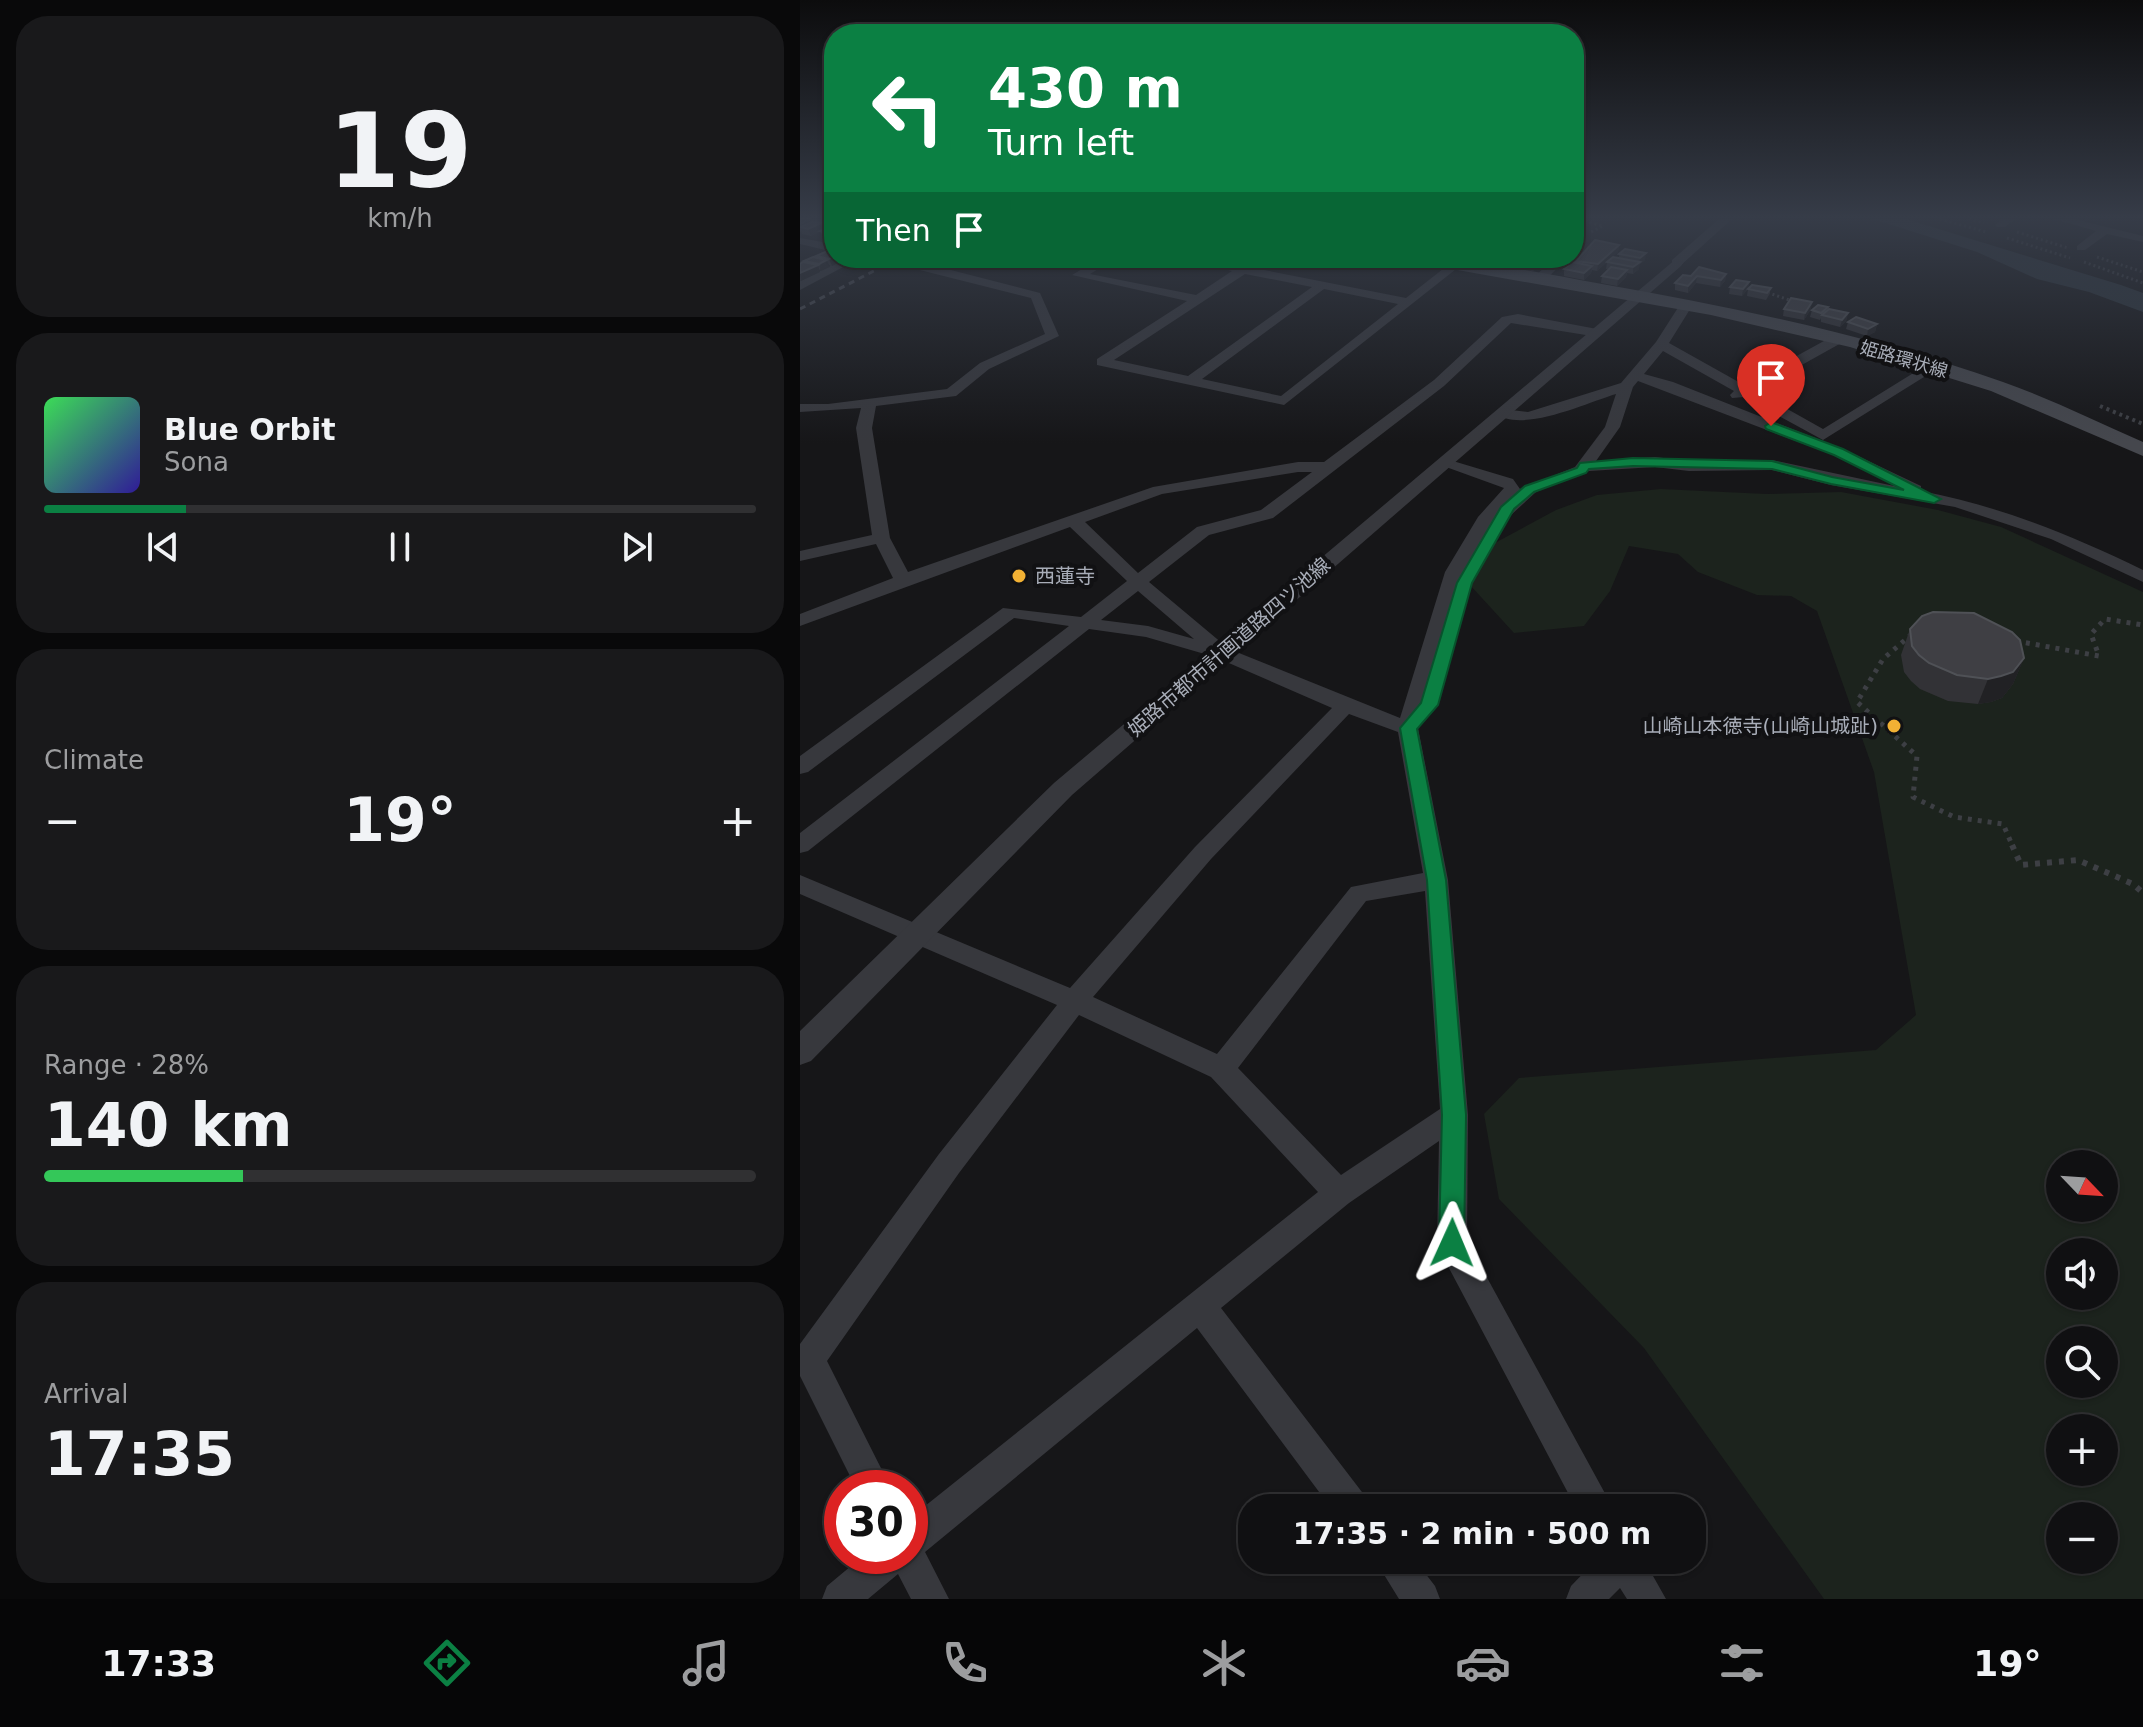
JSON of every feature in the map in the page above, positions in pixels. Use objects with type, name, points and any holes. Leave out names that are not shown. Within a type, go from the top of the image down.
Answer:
[{"type":"main road","name":"姫路環状線","points":[[1621,294],[1838,339],[1933,367],[1997,387],[2143,450]]},
{"type":"street","points":[[800,408],[951,393],[962,380],[979,370],[1052,336],[1036,296],[1029,294]]},
{"type":"street","points":[[1171,294],[1198,299]]},
{"type":"street","points":[[1206,294],[1102,362],[1284,401],[1419,294]]},
{"type":"street","points":[[1191,381],[1310,294]]},
{"type":"street","points":[[1366,294],[1409,302]]},
{"type":"street","name":"姫路市都市計画道路四ツ池線","points":[[800,1051],[916,932],[1063,789],[1639,294]]},
{"type":"street","points":[[1408,728],[1429,705],[1464,583],[1495,525],[1508,507],[1530,489],[1585,466],[1612,427],[1632,381],[1686,306]]},
{"type":"street","points":[[800,845],[1203,531],[1267,514],[1439,383],[1507,320],[1518,318],[1592,332]]},
{"type":"street","points":[[1720,405],[1838,339]]},
{"type":"street","points":[[1661,344],[1934,499]]},
{"type":"street","points":[[1823,435],[1933,367]]},
{"type":"street","points":[[1502,413],[1529,417],[1632,381],[1668,385],[1923,482],[1958,503]]},
{"type":"street","points":[[870,403],[864,428],[881,538],[903,580]]},
{"type":"street","points":[[1585,466],[1640,462],[1689,466],[1772,465],[1816,477],[1958,503],[2057,535],[2143,577]]},
{"type":"street","points":[[1443,463],[1507,482],[1513,488],[1484,521],[1454,572],[1439,630],[1421,675],[1408,728],[1436,880],[1454,1115],[1452,1243],[1587,1494]]},
{"type":"street","points":[[800,620],[903,580],[1159,490],[1298,467],[1328,467]]},
{"type":"street","points":[[1072,519],[1139,583],[1222,653]]},
{"type":"street","points":[[800,556],[881,538]]},
{"type":"street","points":[[800,767],[1010,612],[1148,632],[1222,653],[1346,706],[1408,728]]},
{"type":"street","points":[[865,1470],[809,1359],[930,1185],[1075,1001],[1202,854],[1346,706]]},
{"type":"street","points":[[1221,1069],[1359,893],[1436,880]]},
{"type":"street","points":[[800,884],[1075,1001],[1221,1069],[1339,1193]]},
{"type":"street","points":[[928,1526],[1339,1193],[1454,1115]]},
{"type":"street","points":[[1200,1306],[1342,1494]]},
{"type":"street","points":[[840,1599],[870,1574]]},
{"type":"street","points":[[918,1574],[931,1599]]},
{"type":"street","points":[[1403,1574],[1422,1599]]},
{"type":"street","points":[[1584,1599],[1608,1574]]},
{"type":"street","points":[[1631,1574],[1648,1599]]},
{"type":"path","points":[[2007,640],[2099,656],[2091,634],[2105,619],[2143,625]]},
{"type":"path","points":[[1921,631],[1907,636],[1883,659],[1857,702],[1917,756],[1913,797],[1954,817],[2003,824],[2021,865],[2078,860],[2133,884],[2143,893]]},
{"type":"shaded area","points":[[2093,294],[2143,294],[2143,312]]},
{"type":"shaded area","points":[[1661,489],[1766,494],[1841,492],[1938,510],[2001,527],[2143,592],[2143,1599],[1824,1599],[1644,1348],[1499,1199],[1484,1114],[1519,1078],[1876,1050],[1916,1015],[1874,772],[1817,611],[1791,596],[1757,595],[1698,572],[1678,554],[1629,546],[1610,591],[1584,626],[1514,633],[1470,585],[1493,544],[1556,510],[1597,495]]},
{"type":"building","points":[[1791,298],[1812,302],[1805,313],[1784,309]]},
{"type":"building","points":[[1818,305],[1828,307],[1821,313],[1812,310]]},
{"type":"building","points":[[1829,309],[1848,313],[1842,320],[1822,315]]},
{"type":"building","points":[[1856,317],[1877,324],[1868,329],[1848,322]]},
{"type":"building","points":[[1933,612],[1974,613],[2012,632],[2020,640],[2024,658],[2013,672],[1988,679],[1957,675],[1929,663],[1912,646],[1910,629],[1922,616]]},
{"type":"railway","points":[[800,309],[830,294]]},
{"type":"place","name":"西蓮寺","points":[[1019,576]]},
{"type":"place","name":"山崎山本徳寺(山崎山城趾)","points":[[1894,726]]},
{"type":"route","points":[[1452,1243],[1454,1115],[1436,880],[1408,728],[1429,705],[1464,583],[1508,507],[1530,489],[1585,466],[1610,462],[1689,466],[1772,465],[1800,474],[1934,499],[1892,476],[1771,426]]}]
